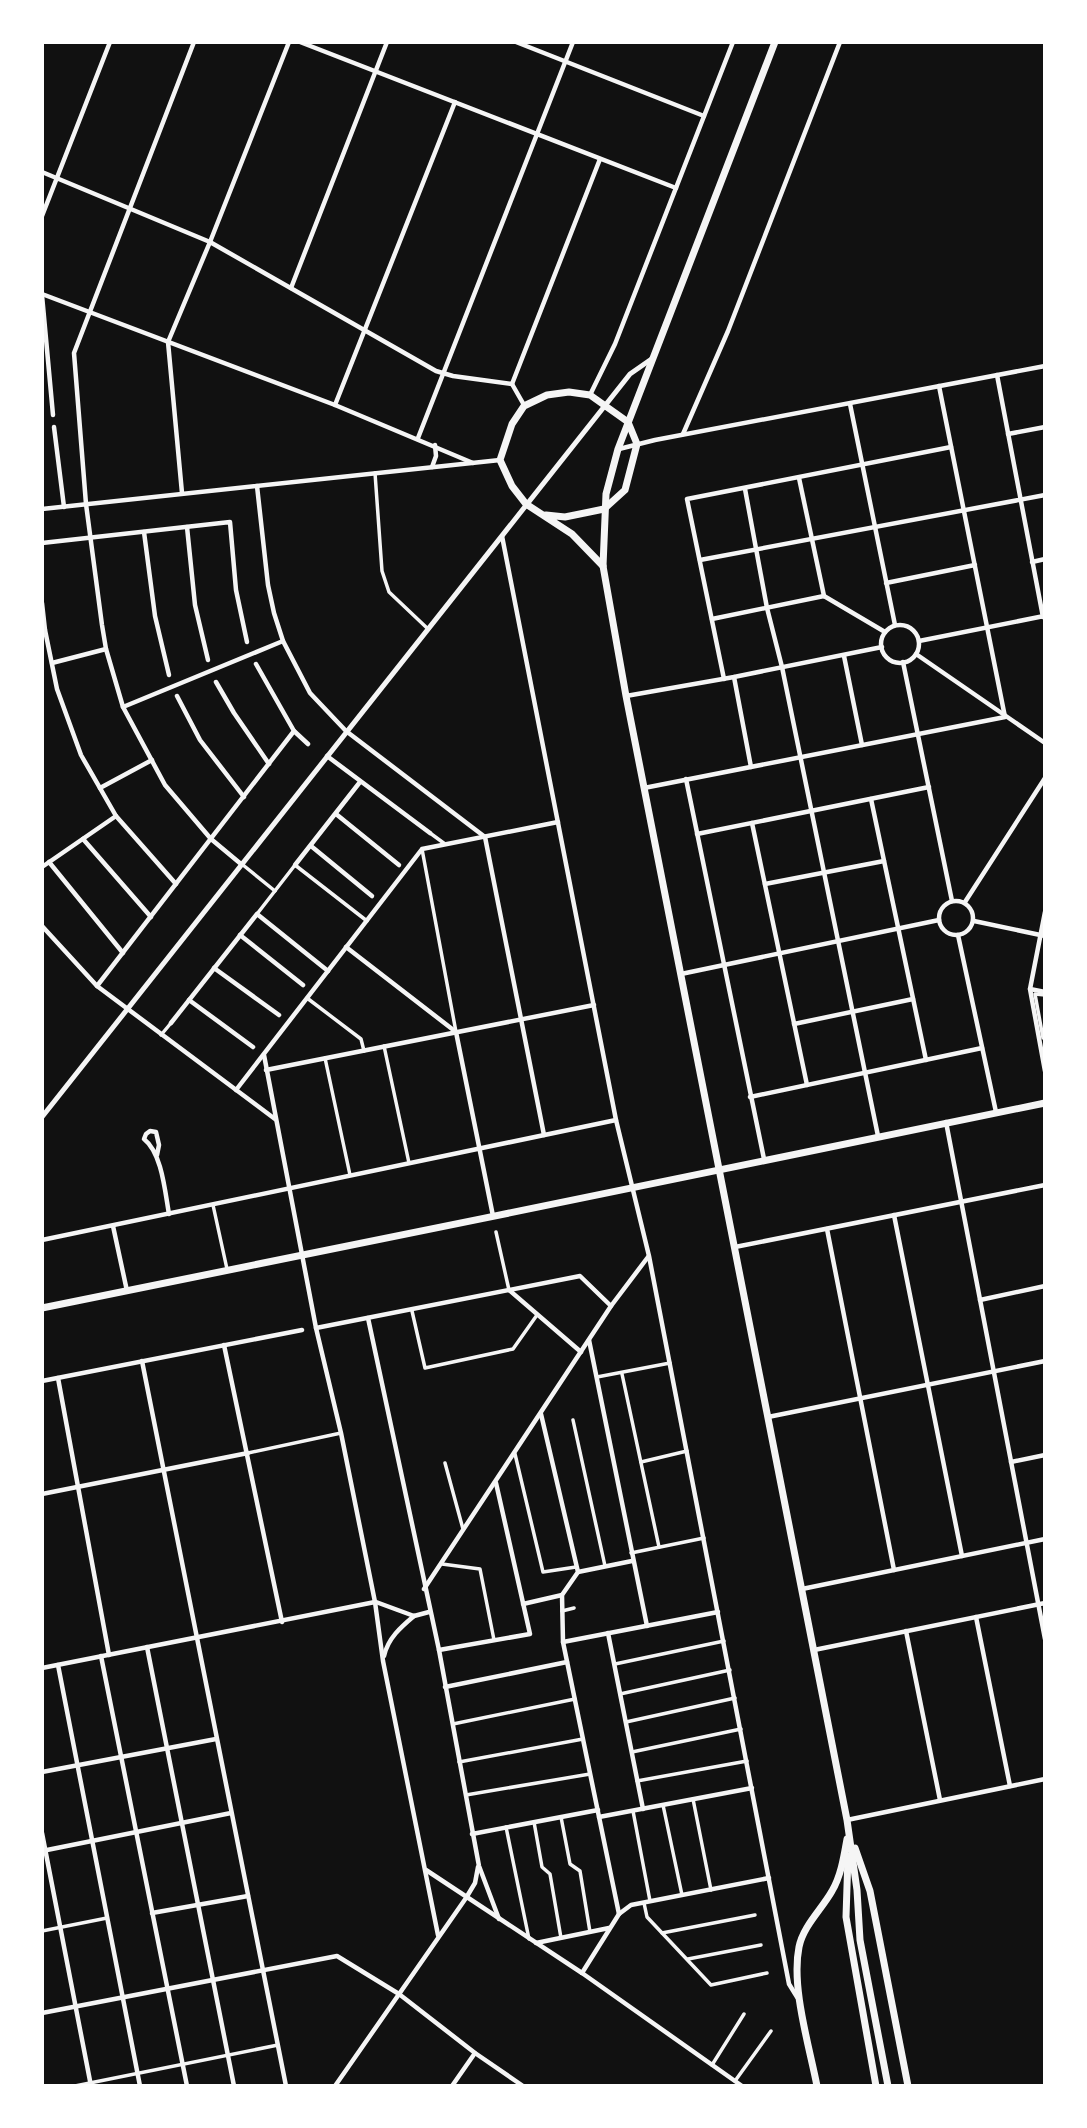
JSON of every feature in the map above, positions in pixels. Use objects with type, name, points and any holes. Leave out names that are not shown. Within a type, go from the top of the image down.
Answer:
[{"type":"main road","points":[[775,42],[618,449],[604,509],[603,566],[626,696],[847,1820],[857,1890],[860,1940],[888,2086]]},
{"type":"main road","points":[[546,515],[565,517],[604,509],[625,490],[637,444],[628,422],[590,395],[569,392],[547,395],[524,406],[512,424],[500,460],[512,486],[526,504],[572,534],[603,566]]},
{"type":"main road","points":[[42,1308],[1045,1103]]},
{"type":"main road","points":[[817,2086],[797,1983],[799,1945],[834,1889],[849,1831]]},
{"type":"main road","points":[[849,1831],[846,1917],[876,2086]]},
{"type":"main road","points":[[849,1831],[870,1891],[908,2086]]},
{"type":"street","points":[[42,216],[110,42]]},
{"type":"street","points":[[194,42],[74,353],[86,504],[106,649],[123,707],[166,785],[211,839],[275,891]]},
{"type":"street","points":[[182,494],[168,342],[289,42]]},
{"type":"street","points":[[300,42],[676,188]]},
{"type":"street","points":[[291,288],[387,42]]},
{"type":"street","points":[[516,42],[704,116]]},
{"type":"street","points":[[418,438],[573,42]]},
{"type":"street","points":[[590,395],[615,344],[733,42]]},
{"type":"street","points":[[682,435],[728,331],[840,42]]},
{"type":"street","points":[[335,405],[455,102]]},
{"type":"street","points":[[524,406],[512,384],[600,159]]},
{"type":"street","points":[[42,172],[210,242],[444,374],[512,384]]},
{"type":"street","points":[[53,415],[42,294],[335,405],[473,463]]},
{"type":"street","points":[[42,1117],[630,374],[653,358]]},
{"type":"street","points":[[618,449],[1045,366]]},
{"type":"street","points":[[919,641],[1044,616],[997,375]]},
{"type":"street","points":[[939,386],[1005,717]]},
{"type":"street","points":[[850,404],[895,625]]},
{"type":"street","points":[[54,427],[64,507]]},
{"type":"street","points":[[1008,434],[1045,427]]},
{"type":"street","points":[[432,467],[436,456],[435,446]]},
{"type":"street","points":[[724,679],[687,499],[951,447]]},
{"type":"street","points":[[42,509],[500,460]]},
{"type":"street","points":[[375,473],[382,571],[389,592],[427,628]]},
{"type":"street","points":[[799,478],[824,596]]},
{"type":"street","points":[[257,486],[268,585],[274,613],[283,641],[310,693],[346,731],[485,837],[544,1135]]},
{"type":"street","points":[[745,489],[767,608],[782,667],[878,1136]]},
{"type":"street","points":[[700,560],[1045,495]]},
{"type":"street","points":[[42,543],[230,522],[236,590],[247,642]]},
{"type":"street","points":[[187,527],[195,605],[208,660]]},
{"type":"street","points":[[144,532],[155,616],[169,675]]},
{"type":"street","points":[[501,535],[616,1120],[649,1256],[789,1984],[801,2003]]},
{"type":"street","points":[[1032,562],[1045,559]]},
{"type":"street","points":[[886,583],[975,565]]},
{"type":"street","points":[[712,619],[824,596],[885,632]]},
{"type":"street","points":[[42,603],[44,631],[57,689],[81,755],[116,816],[176,884]]},
{"type":"street","points":[[895,625],[913,630],[919,641],[916,653],[903,662],[887,657],[882,647],[885,632],[895,625]]},
{"type":"street","points":[[123,707],[283,641]]},
{"type":"street","points":[[626,696],[882,647]]},
{"type":"street","points":[[52,663],[106,649]]},
{"type":"street","points":[[916,653],[1045,743]]},
{"type":"street","points":[[844,656],[863,745]]},
{"type":"street","points":[[903,662],[952,901]]},
{"type":"street","points":[[256,664],[294,731],[308,744]]},
{"type":"street","points":[[734,677],[751,767]]},
{"type":"street","points":[[216,682],[269,764]]},
{"type":"street","points":[[177,696],[200,740],[244,797]]},
{"type":"street","points":[[644,788],[1005,717]]},
{"type":"street","points":[[97,986],[294,731]]},
{"type":"street","points":[[327,756],[445,845]]},
{"type":"street","points":[[100,788],[152,760]]},
{"type":"street","points":[[965,902],[1045,778]]},
{"type":"street","points":[[686,779],[764,1159]]},
{"type":"street","points":[[161,1035],[360,782]]},
{"type":"street","points":[[696,834],[929,787]]},
{"type":"street","points":[[871,799],[926,1060]]},
{"type":"street","points":[[336,814],[399,865]]},
{"type":"street","points":[[42,867],[116,816]]},
{"type":"street","points":[[236,1090],[422,849],[558,822]]},
{"type":"street","points":[[752,823],[807,1085]]},
{"type":"street","points":[[83,839],[150,917]]},
{"type":"street","points":[[311,846],[381,903]]},
{"type":"street","points":[[422,849],[493,1216]]},
{"type":"street","points":[[765,885],[884,861]]},
{"type":"street","points":[[49,862],[123,953]]},
{"type":"street","points":[[295,865],[367,921]]},
{"type":"street","points":[[952,901],[965,902],[972,910],[974,921],[968,930],[958,935],[948,933],[939,920],[940,910],[952,901]]},
{"type":"street","points":[[1045,912],[1043,936],[1030,989],[1043,1040],[1045,1071]]},
{"type":"street","points":[[257,914],[328,971]]},
{"type":"street","points":[[681,974],[939,920]]},
{"type":"street","points":[[974,921],[1043,936]]},
{"type":"street","points":[[42,926],[97,986],[275,1119]]},
{"type":"street","points":[[240,935],[312,992]]},
{"type":"street","points":[[958,935],[997,1112]]},
{"type":"street","points":[[346,947],[456,1032]]},
{"type":"street","points":[[214,968],[289,1022]]},
{"type":"street","points":[[1030,989],[1045,993]]},
{"type":"street","points":[[1043,1040],[1035,993],[1045,993]]},
{"type":"street","points":[[307,998],[361,1039],[364,1051]]},
{"type":"street","points":[[794,1024],[913,999]]},
{"type":"street","points":[[189,1000],[253,1047]]},
{"type":"street","points":[[266,1070],[594,1005]]},
{"type":"street","points":[[384,1046],[409,1163]]},
{"type":"street","points":[[750,1097],[982,1048]]},
{"type":"street","points":[[264,1055],[316,1328],[341,1433],[375,1602],[383,1661],[438,1935]]},
{"type":"street","points":[[325,1058],[350,1175]]},
{"type":"street","points":[[42,1240],[616,1120]]},
{"type":"street","points":[[946,1122],[1045,1639]]},
{"type":"street","points":[[157,1155],[150,1143],[144,1139],[150,1131],[156,1132],[158,1137],[157,1155],[169,1214]]},
{"type":"street","points":[[735,1247],[1045,1185]]},
{"type":"street","points":[[213,1205],[227,1271]]},
{"type":"street","points":[[894,1215],[962,1556]]},
{"type":"street","points":[[113,1226],[127,1291]]},
{"type":"street","points":[[827,1228],[894,1570]]},
{"type":"street","points":[[496,1232],[509,1290],[581,1352]]},
{"type":"street","points":[[424,1589],[611,1306],[649,1256]]},
{"type":"street","points":[[316,1328],[580,1276],[611,1306]]},
{"type":"street","points":[[980,1300],[1045,1286]]},
{"type":"street","points":[[412,1311],[425,1368],[513,1349],[537,1314]]},
{"type":"street","points":[[368,1318],[439,1650],[472,1834],[479,1866],[499,1919]]},
{"type":"street","points":[[42,1381],[302,1330]]},
{"type":"street","points":[[589,1340],[637,1594],[646,1626]]},
{"type":"street","points":[[223,1345],[248,1452],[282,1622]]},
{"type":"street","points":[[142,1361],[286,2086]]},
{"type":"street","points":[[768,1417],[1045,1361]]},
{"type":"street","points":[[597,1377],[670,1363]]},
{"type":"street","points":[[622,1374],[659,1547]]},
{"type":"street","points":[[58,1378],[109,1655]]},
{"type":"street","points":[[541,1414],[578,1569],[562,1595],[563,1642],[619,1914]]},
{"type":"street","points":[[573,1420],[606,1566]]},
{"type":"street","points":[[42,1494],[341,1433]]},
{"type":"street","points":[[640,1462],[687,1451]]},
{"type":"street","points":[[515,1454],[544,1572],[632,1561]]},
{"type":"street","points":[[1011,1462],[1045,1455]]},
{"type":"street","points":[[445,1463],[464,1531]]},
{"type":"street","points":[[439,1650],[530,1634],[496,1482]]},
{"type":"street","points":[[631,1553],[704,1538]]},
{"type":"street","points":[[802,1589],[1045,1539]]},
{"type":"street","points":[[442,1564],[480,1569],[494,1641]]},
{"type":"street","points":[[523,1604],[562,1595]]},
{"type":"street","points":[[42,1668],[375,1602],[414,1616]]},
{"type":"street","points":[[814,1650],[1045,1603]]},
{"type":"street","points":[[562,1611],[574,1608]]},
{"type":"street","points":[[383,1661],[386,1649],[397,1630],[414,1616],[429,1612]]},
{"type":"street","points":[[563,1642],[718,1612]]},
{"type":"street","points":[[976,1617],[1010,1786]]},
{"type":"street","points":[[906,1631],[940,1800]]},
{"type":"street","points":[[608,1633],[643,1809]]},
{"type":"street","points":[[615,1664],[724,1641]]},
{"type":"street","points":[[147,1647],[234,2086]]},
{"type":"street","points":[[101,1656],[187,2086]]},
{"type":"street","points":[[445,1687],[567,1662]]},
{"type":"street","points":[[58,1665],[140,2086]]},
{"type":"street","points":[[620,1694],[730,1670]]},
{"type":"street","points":[[626,1722],[735,1698]]},
{"type":"street","points":[[452,1724],[575,1699]]},
{"type":"street","points":[[632,1752],[741,1729]]},
{"type":"street","points":[[42,1772],[216,1739]]},
{"type":"street","points":[[459,1762],[583,1739]]},
{"type":"street","points":[[637,1781],[747,1761]]},
{"type":"street","points":[[466,1795],[590,1774]]},
{"type":"street","points":[[847,1820],[1045,1779]]},
{"type":"street","points":[[599,1817],[752,1788]]},
{"type":"street","points":[[693,1799],[711,1889]]},
{"type":"street","points":[[663,1805],[682,1895]]},
{"type":"street","points":[[472,1834],[598,1810]]},
{"type":"street","points":[[633,1811],[650,1901]]},
{"type":"street","points":[[44,1850],[231,1813]]},
{"type":"street","points":[[561,1817],[570,1864],[580,1871],[590,1932]]},
{"type":"street","points":[[534,1822],[542,1867],[550,1874],[561,1938]]},
{"type":"street","points":[[506,1828],[529,1939]]},
{"type":"street","points":[[42,1833],[90,2085]]},
{"type":"street","points":[[335,2086],[466,1898],[475,1883],[479,1866]]},
{"type":"street","points":[[425,1870],[582,1973],[742,2086]]},
{"type":"street","points":[[582,1973],[619,1914],[631,1905],[769,1878]]},
{"type":"street","points":[[152,1913],[248,1896]]},
{"type":"street","points":[[644,1903],[647,1917],[711,1984],[767,1973]]},
{"type":"street","points":[[662,1933],[755,1915]]},
{"type":"street","points":[[42,1931],[107,1919]]},
{"type":"street","points":[[535,1943],[610,1928]]},
{"type":"street","points":[[688,1959],[761,1945]]},
{"type":"street","points":[[42,2013],[337,1956],[399,1994],[523,2086]]},
{"type":"street","points":[[712,2065],[744,2014]]},
{"type":"street","points":[[735,2081],[771,2031]]},
{"type":"street","points":[[75,2086],[278,2045]]},
{"type":"street","points":[[452,2086],[475,2053]]}]
